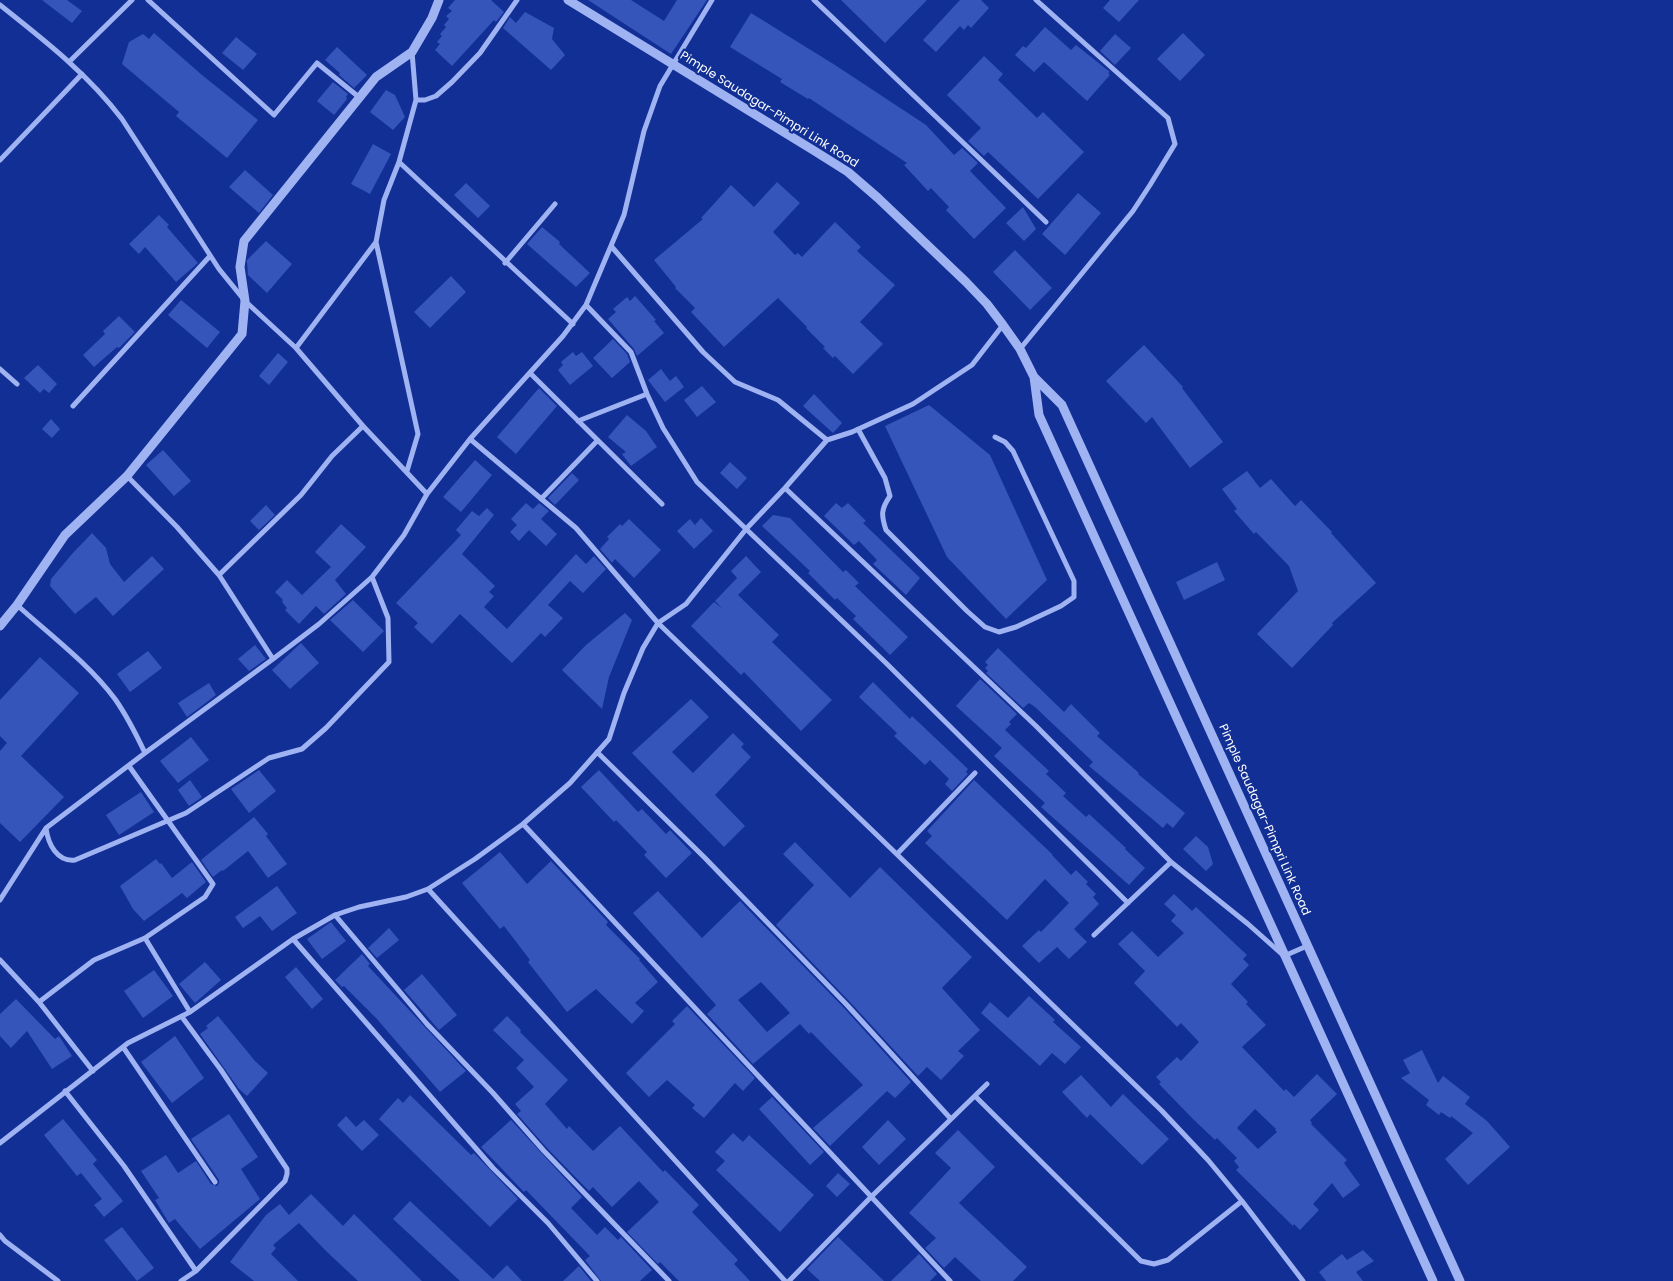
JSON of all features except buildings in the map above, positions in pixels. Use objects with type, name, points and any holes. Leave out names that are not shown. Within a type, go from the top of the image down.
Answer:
[{"type":"street","points":[[70,61],[132,0]]},
{"type":"street","points":[[148,0],[274,115],[318,63],[360,98]]},
{"type":"street","points":[[0,625],[17,605],[65,535],[127,476],[242,334],[245,301],[240,268],[244,241],[376,77],[412,52],[432,18],[439,0]]},
{"type":"street","points":[[416,100],[425,100],[436,96],[452,82],[480,53],[517,0]]},
{"type":"street","name":"Pimple Saudagar-Pimpri Link Road","points":[[568,0],[848,172],[966,282],[1003,325],[1020,349],[1034,377],[1062,405],[1460,1281]]},
{"type":"street","points":[[0,900],[46,828],[145,752],[319,624],[372,577],[404,535],[427,494],[470,439],[573,324],[586,305],[624,214],[644,131],[660,86],[712,0]]},
{"type":"street","points":[[814,0],[1046,222]]},
{"type":"street","points":[[1020,349],[1132,211],[1175,144],[1168,118],[1036,0]]},
{"type":"street","points":[[0,5],[70,61],[106,99],[122,120],[210,256],[245,301],[296,348],[363,426],[427,494]]},
{"type":"street","points":[[407,471],[418,434],[376,242],[384,200],[399,162],[416,100],[412,52]]},
{"type":"street","points":[[0,160],[82,74]]},
{"type":"street","points":[[399,162],[505,263],[573,324]]},
{"type":"street","points":[[505,263],[555,204]]},
{"type":"street","points":[[296,348],[376,242]]},
{"type":"street","points":[[611,246],[703,352],[735,382],[778,400],[827,440]]},
{"type":"street","points":[[73,406],[210,256]]},
{"type":"street","points":[[586,305],[631,352],[646,394],[663,428],[697,482],[747,528],[1128,903]]},
{"type":"street","points":[[0,1143],[128,1043],[190,1012],[293,939],[335,915],[406,897],[428,889],[475,860],[523,824],[570,783],[609,739],[624,693],[643,648],[658,623],[686,604],[747,528],[827,440],[858,429],[913,404],[972,365],[1003,325]]},
{"type":"street","points":[[0,368],[17,384]]},
{"type":"street","points":[[530,373],[662,504]]},
{"type":"street","name":"Pimple Saudagar-Pimpri Link Road","points":[[1034,377],[1039,415],[1433,1281]]},
{"type":"street","points":[[578,421],[646,394]]},
{"type":"street","points":[[219,575],[302,495],[332,456],[363,426]]},
{"type":"street","points":[[858,429],[885,478],[890,496],[885,504],[882,518],[886,530],[967,611],[985,627],[999,632],[1016,627],[1061,606],[1074,597],[1074,581],[1013,451],[1005,442],[995,437]]},
{"type":"street","points":[[470,439],[576,528],[658,623],[1162,1111],[1208,1160],[1303,1281]]},
{"type":"street","points":[[541,499],[598,441]]},
{"type":"street","points":[[127,476],[177,527],[219,575],[273,659]]},
{"type":"street","points":[[784,488],[1036,726],[1171,862],[1233,911],[1284,956],[1307,946]]},
{"type":"street","points":[[46,828],[48,839],[60,857],[68,861],[84,857],[186,813],[269,758],[302,749],[326,728],[389,662],[388,618],[372,577]]},
{"type":"street","points":[[17,605],[91,670],[114,699],[145,752]]},
{"type":"street","points":[[597,752],[705,858],[847,1005],[951,1119]]},
{"type":"street","points":[[39,1002],[94,960],[145,938],[205,897],[213,884],[129,766]]},
{"type":"street","points":[[897,854],[975,773]]},
{"type":"street","points":[[523,824],[950,1281]]},
{"type":"street","points":[[1094,935],[1171,862]]},
{"type":"street","points":[[428,889],[785,1281]]},
{"type":"street","points":[[335,915],[427,1024],[493,1093],[544,1151],[669,1281]]},
{"type":"street","points":[[145,938],[190,1012]]},
{"type":"street","points":[[293,939],[493,1168],[548,1224],[597,1281]]},
{"type":"street","points":[[0,960],[39,1002],[93,1071]]},
{"type":"street","points":[[181,1281],[196,1270],[285,1181],[287,1174],[286,1169],[253,1118],[182,1017]]},
{"type":"street","points":[[123,1047],[214,1182]]},
{"type":"street","points":[[789,1281],[871,1196],[987,1084]]},
{"type":"street","points":[[65,1092],[124,1166],[196,1270]]},
{"type":"street","points":[[975,1096],[1141,1261],[1154,1264],[1168,1260],[1242,1201]]},
{"type":"street","points":[[0,1235],[20,1253],[58,1281]]}]
